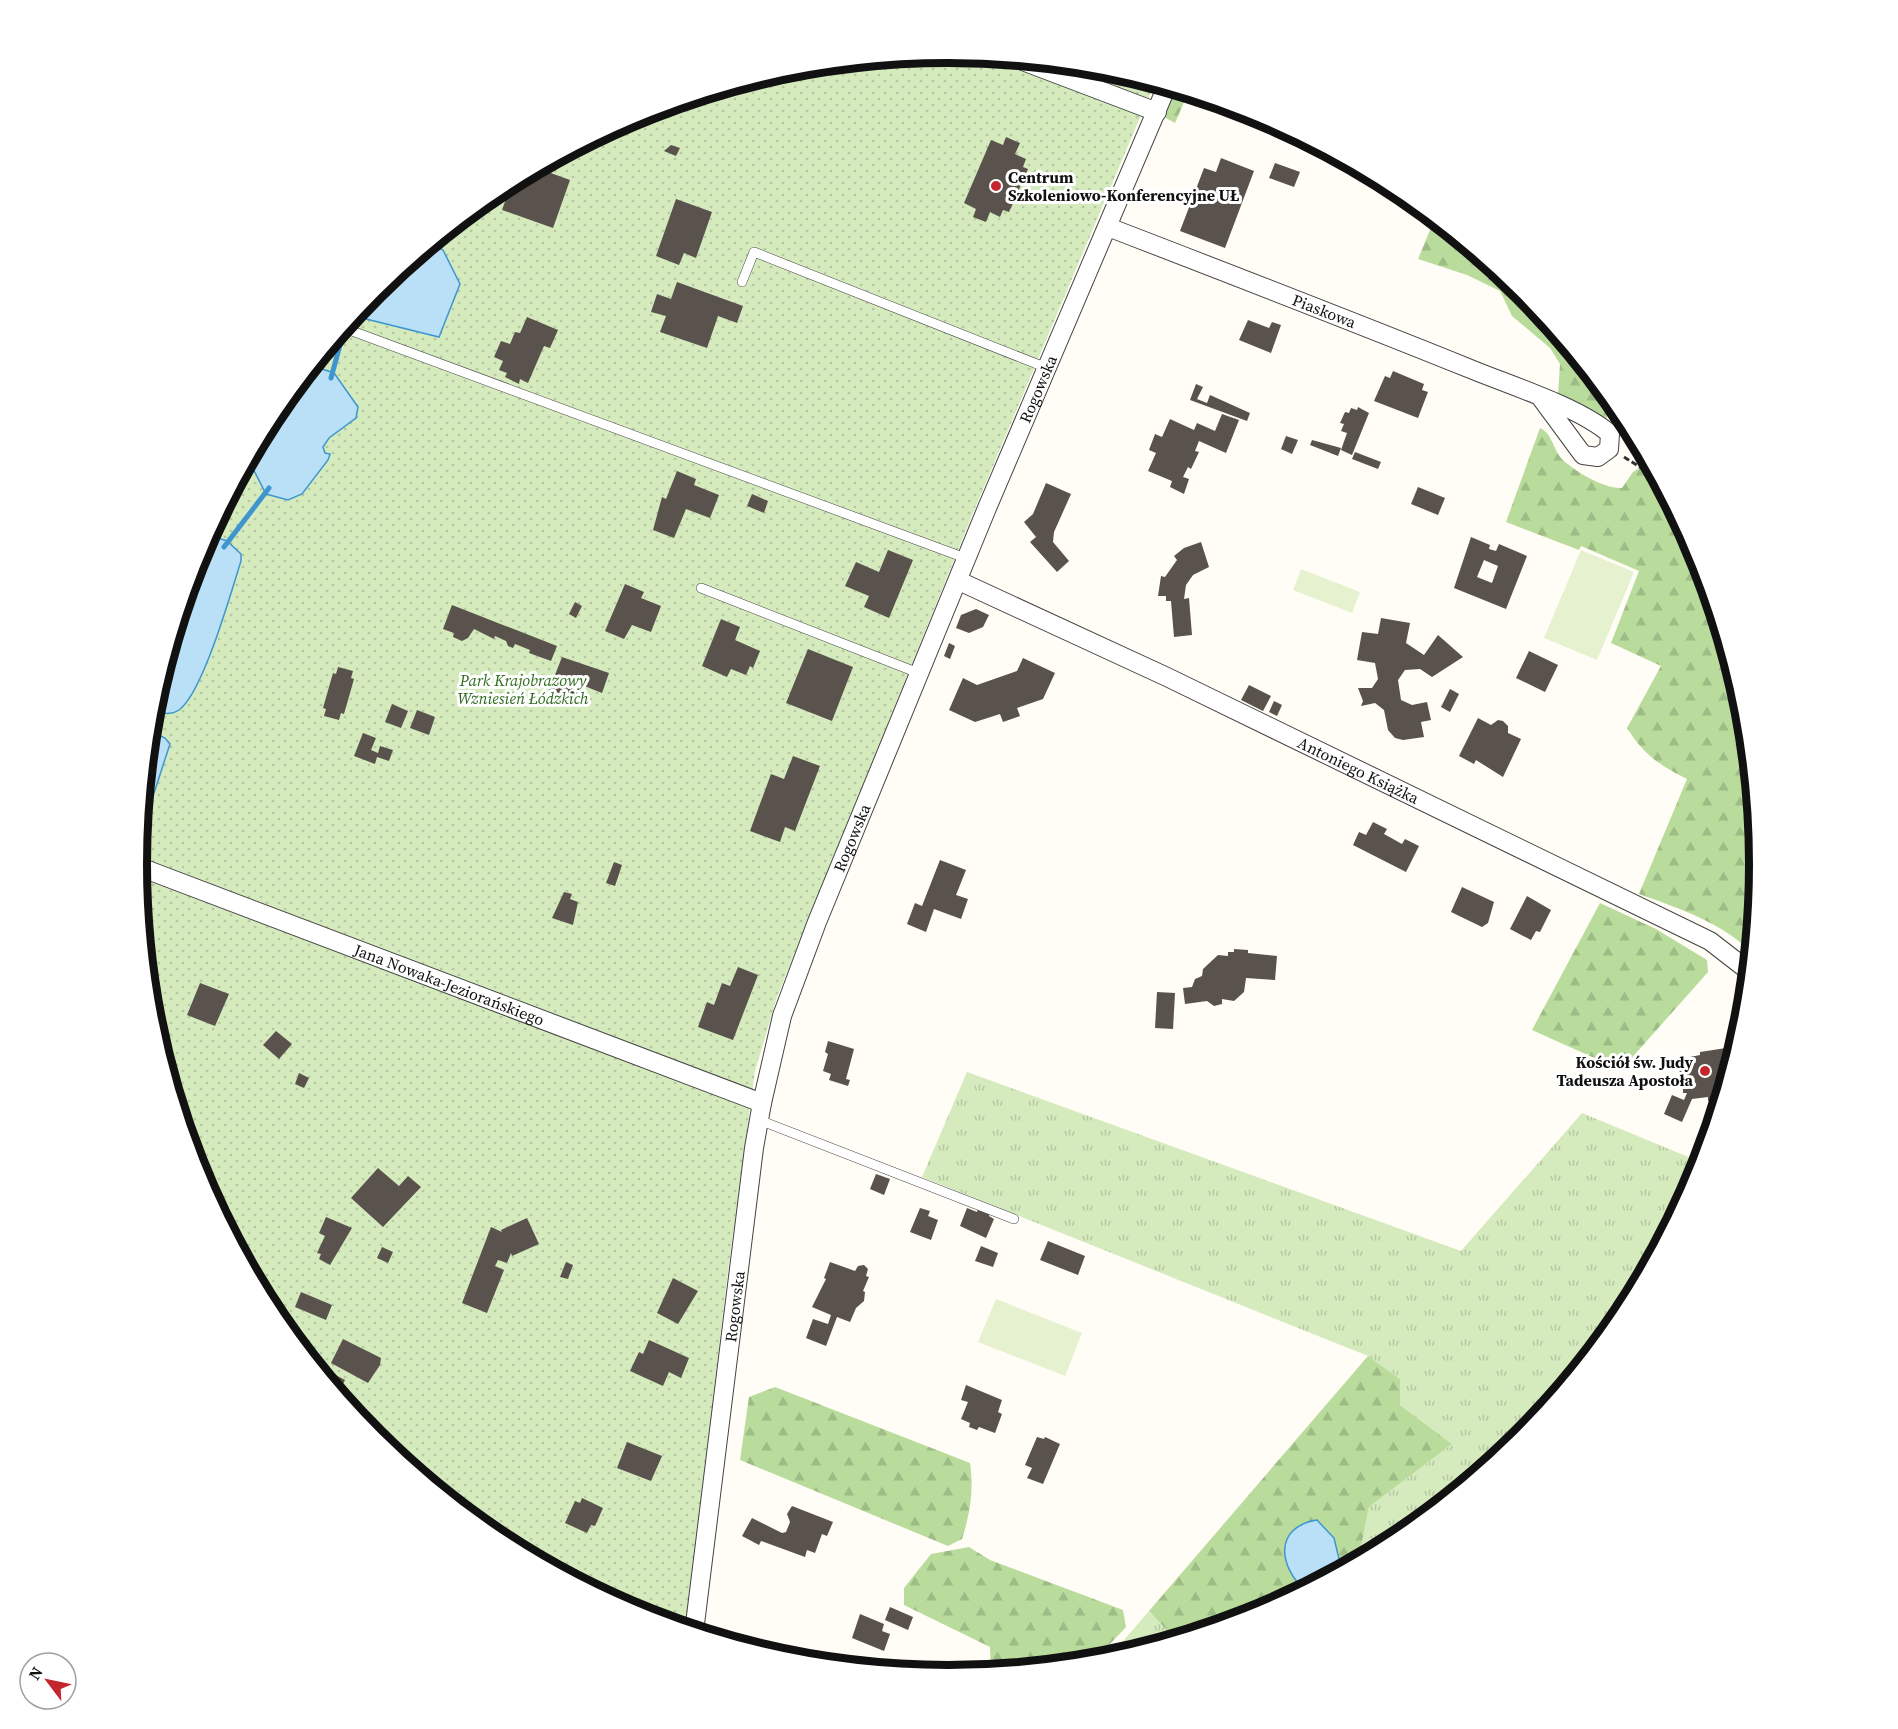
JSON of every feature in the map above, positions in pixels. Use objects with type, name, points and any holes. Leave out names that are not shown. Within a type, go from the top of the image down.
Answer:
[{"type":"street","points":[[1044,69],[1157,112]]},
{"type":"street","name":"Rogowska","points":[[695,1624],[760,1112],[782,1016],[810,941],[1047,368],[1164,93]]},
{"type":"street","name":"Piaskowa","points":[[1108,227],[1331,313],[1541,398],[1603,428],[1610,434],[1611,443]]},
{"type":"street","points":[[1541,398],[1583,455],[1598,457],[1609,449],[1611,443]]},
{"type":"street","name":"Antoniego Książka","points":[[959,581],[1167,677],[1710,941],[1744,967]]},
{"type":"street","name":"Jana Nowaka-Jeziorańskiego","points":[[147,870],[760,1112]]},
{"type":"lane","points":[[742,282],[754,252],[1047,368]]},
{"type":"lane","points":[[351,331],[968,559]]},
{"type":"lane","points":[[701,588],[921,674]]},
{"type":"lane","points":[[760,1112],[1014,1219]]},
{"type":"path","points":[[1611,443],[1631,464],[1648,473]]},
{"type":"green space","name":"Park Krajobrazowy Wzniesień Łódzkich","points":[[949,63],[1001,65],[1105,78],[1152,89],[973,513],[777,997],[755,1071],[728,1271],[687,1621],[642,1605],[595,1583],[548,1559],[504,1531],[421,1467],[346,1393],[283,1310],[230,1219],[190,1122],[163,1021],[154,969],[149,917],[147,864],[149,812],[154,760],[163,708],[190,607],[230,510],[255,464],[283,419],[346,336],[382,298],[461,229],[548,170],[642,124],[691,106],[742,90],[793,78],[844,70]]},
{"type":"green space","points":[[1173,95],[1256,124],[1324,157],[1185,100],[1175,123],[1164,117]]},
{"type":"green space","points":[[1432,225],[1477,262],[1552,336],[1609,411],[1606,420],[1558,395],[1560,364],[1550,348],[1512,316],[1500,291],[1467,275],[1418,259]]},
{"type":"green space","points":[[1540,428],[1548,434],[1562,459],[1590,479],[1607,486],[1622,488],[1633,472],[1644,465],[1668,510],[1708,607],[1735,708],[1744,760],[1749,812],[1749,917],[1746,948],[1714,925],[1639,894],[1687,779],[1653,758],[1640,746],[1627,728],[1661,666],[1611,643],[1639,571],[1581,546],[1579,550],[1506,522]]},
{"type":"green space","points":[[1581,550],[1634,572],[1597,660],[1544,638]]},
{"type":"green space","points":[[1301,569],[1360,592],[1352,613],[1293,590]]},
{"type":"green space","points":[[1600,903],[1656,929],[1707,960],[1708,972],[1621,1070],[1532,1030]]},
{"type":"green space","points":[[967,1072],[1461,1251],[1582,1113],[1694,1159],[1668,1219],[1643,1265],[1615,1310],[1552,1393],[1477,1467],[1437,1500],[1360,1553],[1369,1507],[1452,1444],[1400,1405],[1400,1379],[1368,1356],[922,1177]]},
{"type":"green space","points":[[996,1299],[1082,1333],[1065,1376],[978,1342]]},
{"type":"green space","points":[[1368,1356],[1400,1379],[1400,1405],[1452,1444],[1369,1507],[1360,1553],[1350,1559],[1256,1605],[1171,1634],[1149,1611]]},
{"type":"green space","points":[[775,1387],[970,1463],[972,1483],[970,1502],[962,1539],[948,1546],[740,1460],[749,1397]]},
{"type":"green space","points":[[969,1547],[990,1560],[1123,1610],[1126,1627],[1103,1651],[1054,1659],[991,1664],[990,1647],[904,1605],[904,1588],[931,1554]]},
{"type":"green space","points":[[1149,1611],[1171,1634],[1156,1639],[1117,1648]]},
{"type":"water","points":[[438,248],[443,250],[460,284],[439,337],[363,318]]},
{"type":"water","points":[[320,368],[334,373],[358,407],[356,418],[329,438],[323,447],[325,453],[330,454],[328,460],[302,494],[288,500],[266,494],[253,468],[255,464],[283,419]]},
{"type":"water","points":[[218,538],[227,541],[241,554],[241,561],[207,664],[188,700],[179,710],[163,713],[175,657],[190,607]]},
{"type":"water","points":[[158,735],[170,744],[149,807]]},
{"type":"water","points":[[1317,1520],[1334,1538],[1340,1564],[1300,1584],[1289,1570],[1285,1549],[1287,1539],[1303,1524]]},
{"type":"building","name":"Centrum Szkoleniowo-Konferencyjne UŁ","points":[[1006,137],[1020,143],[1015,154],[1026,159],[1023,167],[1028,169],[1009,212],[1003,210],[1000,217],[990,212],[986,222],[973,217],[976,209],[964,203],[991,140],[1003,145]]},
{"type":"building","points":[[671,145],[680,148],[676,156],[664,151]]},
{"type":"building","points":[[1221,158],[1254,171],[1225,248],[1180,231],[1204,168],[1216,172]]},
{"type":"building","points":[[1275,163],[1300,172],[1294,187],[1269,178]]},
{"type":"building","points":[[546,171],[570,180],[553,228],[502,210],[507,196]]},
{"type":"building","points":[[676,199],[712,212],[696,258],[684,253],[679,265],[656,256]]},
{"type":"building","points":[[677,282],[743,306],[737,323],[718,316],[707,348],[660,332],[666,316],[651,312],[657,294],[671,299]]},
{"type":"building","points":[[527,317],[558,330],[550,348],[544,346],[528,383],[520,379],[519,384],[505,377],[507,373],[499,370],[503,361],[494,357],[501,341],[510,344],[515,332],[520,333]]},
{"type":"building","points":[[1248,320],[1269,328],[1272,322],[1281,325],[1271,353],[1239,340]]},
{"type":"building","points":[[1393,371],[1424,384],[1422,390],[1428,392],[1418,418],[1374,401],[1385,376],[1390,378]]},
{"type":"building","points":[[1196,384],[1203,387],[1197,399],[1207,403],[1210,395],[1250,413],[1247,421],[1190,400]]},
{"type":"building","points":[[1358,407],[1369,413],[1352,455],[1341,450],[1347,433],[1341,431],[1344,424],[1340,423],[1345,412],[1349,413],[1351,408],[1357,410]]},
{"type":"building","points":[[1222,414],[1239,420],[1226,453],[1199,441],[1195,451],[1199,452],[1191,469],[1188,467],[1183,477],[1189,479],[1184,494],[1170,487],[1172,481],[1148,471],[1156,453],[1149,450],[1155,434],[1162,437],[1170,419],[1194,430],[1197,423],[1215,431]]},
{"type":"building","points":[[1286,436],[1298,440],[1292,454],[1281,449]]},
{"type":"building","points":[[1312,440],[1341,448],[1338,456],[1310,445]]},
{"type":"building","points":[[1355,452],[1381,462],[1378,469],[1352,459]]},
{"type":"building","points":[[677,471],[696,479],[694,485],[719,495],[710,518],[686,509],[674,538],[653,530],[662,497],[666,499]]},
{"type":"building","points":[[1046,483],[1071,494],[1054,532],[1053,542],[1069,561],[1057,572],[1030,542],[1036,537],[1024,522],[1033,514]]},
{"type":"building","points":[[1418,487],[1445,498],[1438,515],[1411,504]]},
{"type":"building","points":[[752,494],[768,501],[764,513],[747,506]]},
{"type":"building","points":[[1471,537],[1490,545],[1489,549],[1496,551],[1499,544],[1527,556],[1506,609],[1454,588]],"holes":[[[1484,560],[1498,566],[1492,583],[1477,577]]]},
{"type":"building","points":[[1201,542],[1209,567],[1193,575],[1186,585],[1184,599],[1189,598],[1192,635],[1174,637],[1171,601],[1166,601],[1166,596],[1158,596],[1161,576],[1165,577],[1177,560],[1174,556],[1184,548]]},
{"type":"building","points":[[888,550],[913,560],[889,618],[864,607],[869,596],[845,586],[856,562],[879,572]]},
{"type":"building","points":[[625,584],[644,592],[641,598],[661,606],[651,632],[632,625],[624,639],[605,631]]},
{"type":"building","points":[[575,602],[582,606],[576,618],[569,614]]},
{"type":"building","points":[[452,605],[557,646],[551,661],[529,653],[530,650],[515,644],[513,648],[508,646],[506,641],[495,636],[494,639],[474,629],[468,638],[462,641],[453,637],[454,633],[443,629]]},
{"type":"building","points":[[976,609],[989,615],[983,627],[969,633],[956,628],[961,615]]},
{"type":"building","points":[[1381,618],[1410,623],[1406,643],[1424,655],[1438,635],[1463,657],[1432,677],[1420,669],[1405,670],[1398,680],[1401,700],[1412,705],[1427,702],[1431,720],[1421,722],[1424,737],[1403,740],[1395,738],[1388,730],[1384,710],[1375,703],[1361,706],[1363,701],[1358,688],[1372,688],[1378,679],[1375,663],[1357,660],[1362,632],[1378,634]]},
{"type":"building","points":[[721,619],[740,627],[735,640],[760,651],[753,668],[750,666],[746,675],[731,669],[727,677],[702,666]]},
{"type":"building","points":[[949,643],[955,646],[950,659],[944,656]]},
{"type":"building","points":[[808,649],[853,667],[832,721],[786,703]]},
{"type":"building","points":[[1529,651],[1558,665],[1545,692],[1516,678]]},
{"type":"building","points":[[562,657],[609,673],[602,693],[582,685],[576,701],[567,698],[562,701],[548,693]]},
{"type":"building","points":[[1023,658],[1055,673],[1043,699],[1017,708],[1020,716],[1003,722],[1000,714],[975,722],[949,710],[963,678],[977,685],[1017,671]]},
{"type":"building","points":[[338,667],[353,671],[351,678],[354,679],[344,714],[341,713],[339,720],[324,716],[326,709],[323,708],[333,673],[336,674]]},
{"type":"building","points":[[1249,685],[1271,696],[1263,711],[1241,700]]},
{"type":"building","points":[[1450,689],[1459,694],[1450,712],[1441,707]]},
{"type":"building","points":[[1274,701],[1282,705],[1277,716],[1269,712]]},
{"type":"building","points":[[392,704],[408,711],[401,728],[385,722]]},
{"type":"building","points":[[417,710],[435,717],[429,735],[410,728]]},
{"type":"building","points":[[1478,718],[1491,725],[1498,720],[1503,721],[1508,726],[1508,733],[1521,739],[1503,777],[1476,760],[1474,764],[1459,756]]},
{"type":"building","points":[[363,733],[376,738],[371,750],[378,753],[380,746],[393,750],[389,761],[377,757],[375,764],[354,756]]},
{"type":"building","points":[[793,756],[820,766],[795,831],[785,827],[780,842],[750,831],[771,774],[784,779]]},
{"type":"building","points":[[1373,822],[1387,829],[1384,834],[1402,844],[1405,839],[1419,846],[1406,872],[1353,845],[1359,832],[1366,835]]},
{"type":"building","points":[[940,860],[966,870],[956,895],[968,899],[961,919],[934,909],[926,932],[907,924],[915,903],[922,906]]},
{"type":"building","points":[[614,862],[622,865],[615,886],[606,883]]},
{"type":"building","points":[[1462,887],[1494,902],[1488,923],[1482,927],[1451,912]]},
{"type":"building","points":[[564,892],[572,894],[570,899],[578,902],[573,925],[552,918]]},
{"type":"building","points":[[1527,896],[1551,910],[1540,932],[1536,931],[1531,940],[1510,929]]},
{"type":"building","points":[[1234,949],[1277,956],[1275,980],[1246,978],[1244,992],[1234,1001],[1222,999],[1222,1004],[1214,1006],[1207,1001],[1185,1004],[1183,988],[1192,987],[1195,979],[1202,976],[1203,969],[1218,955],[1228,956],[1228,952],[1234,952]]},
{"type":"building","points":[[738,967],[758,975],[733,1040],[698,1027],[707,1002],[714,1005],[722,983],[730,986]]},
{"type":"building","points":[[200,983],[229,994],[215,1026],[187,1015]]},
{"type":"building","points":[[1157,992],[1175,993],[1173,1029],[1155,1028]]},
{"type":"building","points":[[276,1031],[292,1044],[279,1059],[263,1045]]},
{"type":"building","points":[[828,1041],[854,1049],[846,1079],[850,1080],[848,1086],[829,1080],[831,1074],[823,1071],[828,1054],[825,1052]]},
{"type":"building","name":"Kościół św. Judy Tadeusza Apostoła","points":[[1729,1048],[1715,1100],[1708,1101],[1708,1097],[1692,1099],[1682,1122],[1664,1114],[1672,1095],[1684,1100],[1687,1093],[1683,1093],[1683,1088],[1675,1082],[1680,1074],[1679,1067],[1691,1065],[1690,1057],[1700,1055],[1700,1052]]},
{"type":"building","points":[[299,1073],[309,1078],[304,1088],[295,1084]]},
{"type":"building","points":[[378,1168],[399,1186],[408,1176],[421,1187],[383,1227],[351,1198]]},
{"type":"building","points":[[876,1174],[890,1179],[884,1195],[870,1189]]},
{"type":"building","points":[[920,1208],[930,1211],[928,1216],[938,1220],[931,1240],[910,1232]]},
{"type":"building","points":[[967,1208],[977,1212],[978,1208],[990,1213],[989,1216],[994,1219],[986,1238],[960,1226]]},
{"type":"building","points":[[326,1217],[352,1228],[330,1265],[319,1259],[321,1254],[317,1253],[325,1236],[319,1233]]},
{"type":"building","points":[[527,1218],[539,1244],[512,1256],[511,1253],[507,1263],[498,1260],[495,1266],[504,1270],[487,1313],[462,1303],[491,1227],[502,1232],[501,1230]]},
{"type":"building","points":[[1048,1241],[1085,1256],[1078,1275],[1040,1260]]},
{"type":"building","points":[[981,1246],[998,1253],[993,1267],[975,1261]]},
{"type":"building","points":[[382,1247],[393,1252],[388,1263],[377,1258]]},
{"type":"building","points":[[566,1262],[573,1265],[568,1279],[560,1277]]},
{"type":"building","points":[[830,1262],[855,1271],[858,1266],[864,1265],[868,1269],[866,1276],[869,1277],[863,1291],[865,1292],[864,1301],[856,1308],[850,1322],[837,1317],[826,1346],[806,1338],[813,1319],[828,1324],[831,1315],[812,1307],[826,1279],[824,1278]]},
{"type":"building","points":[[673,1278],[698,1291],[678,1324],[657,1313]]},
{"type":"building","points":[[301,1292],[332,1305],[326,1320],[295,1307]]},
{"type":"building","points":[[343,1339],[381,1358],[380,1365],[368,1383],[331,1363]]},
{"type":"building","points":[[649,1340],[689,1358],[681,1378],[669,1372],[663,1386],[630,1371],[639,1352],[643,1354]]},
{"type":"building","points":[[330,1373],[345,1380],[341,1387]]},
{"type":"building","points":[[966,1385],[1002,1400],[998,1412],[1002,1414],[995,1433],[979,1427],[977,1430],[969,1427],[970,1423],[961,1419],[968,1402],[961,1400]]},
{"type":"building","points":[[1037,1437],[1044,1439],[1045,1437],[1060,1444],[1043,1484],[1027,1478],[1032,1468],[1025,1465]]},
{"type":"building","points":[[627,1442],[662,1456],[651,1481],[617,1468]]},
{"type":"building","points":[[582,1498],[603,1508],[595,1526],[591,1525],[587,1533],[565,1523],[575,1501],[580,1503]]},
{"type":"building","points":[[792,1506],[833,1522],[827,1536],[822,1534],[815,1553],[807,1550],[805,1557],[761,1541],[759,1545],[742,1536],[752,1518],[782,1533],[786,1532],[790,1522],[787,1514]]},
{"type":"building","points":[[890,1607],[913,1617],[908,1630],[885,1620]]},
{"type":"building","points":[[860,1614],[884,1624],[882,1631],[890,1634],[884,1651],[852,1638]]},
{"type":"waterway","points":[[331,378],[340,345]]},
{"type":"waterway","points":[[224,547],[269,488]]},
{"type":"place","name":"Centrum Szkoleniowo-Konferencyjne UŁ","points":[[996,186]]},
{"type":"place","name":"Kościół św. Judy Tadeusza Apostoła","points":[[1705,1071]]}]
